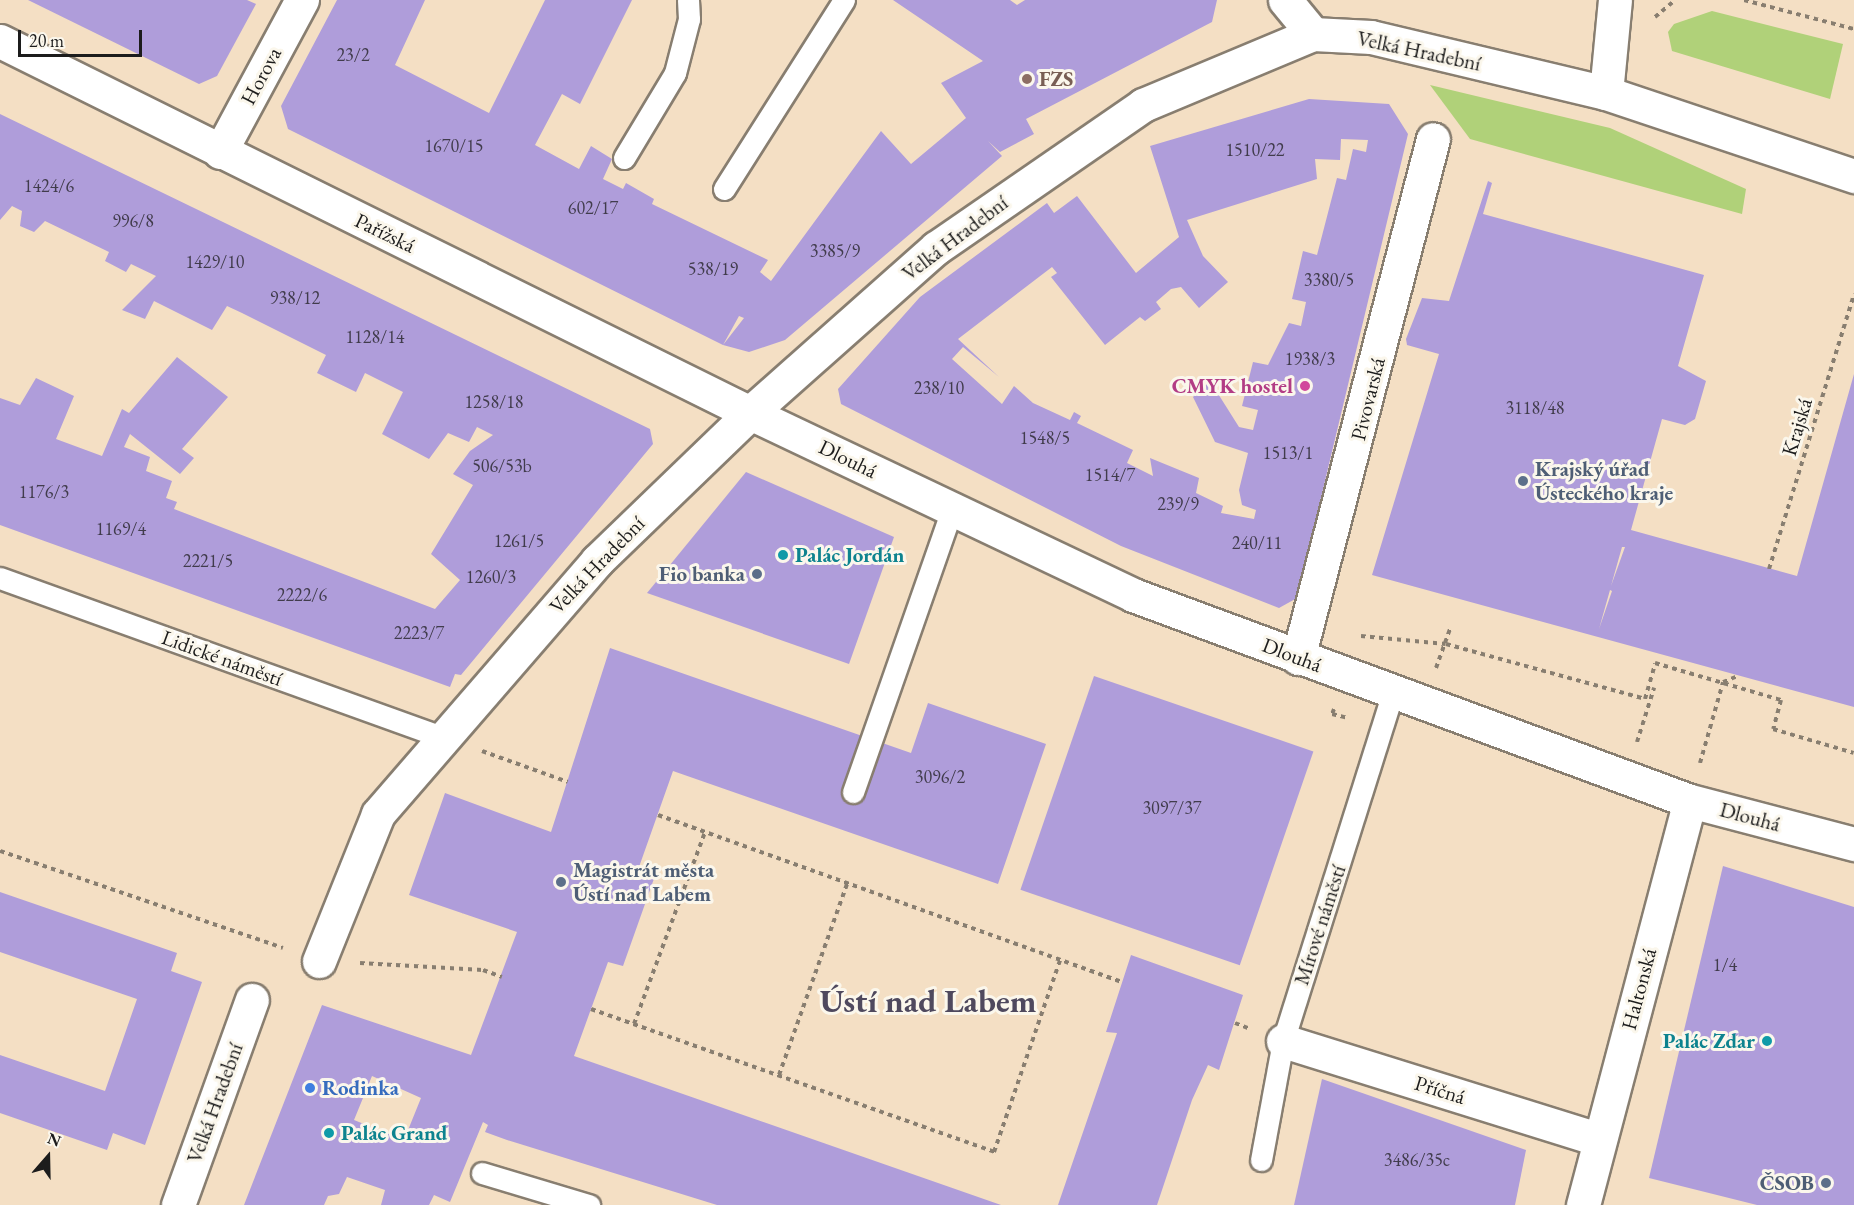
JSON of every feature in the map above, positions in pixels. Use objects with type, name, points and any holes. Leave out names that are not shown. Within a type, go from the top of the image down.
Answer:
[{"type":"street","name":"Horova","points":[[220,152],[302,0]]},
{"type":"street","points":[[1285,0],[1312,34]]},
{"type":"street","points":[[1606,93],[1615,0]]},
{"type":"street","name":"Velká Hradební","points":[[319,961],[378,814],[597,561],[750,413],[936,248],[1143,105],[1312,34],[1371,38],[1606,93],[1854,176]]},
{"type":"street","name":"Pařížská","points":[[7,43],[220,152],[750,413]]},
{"type":"street","name":"Pivovarská","points":[[1298,657],[1433,139]]},
{"type":"street","name":"Dlouhá","points":[[750,413],[1133,595],[1690,801],[1854,844]]},
{"type":"street","name":"Haltonská","points":[[1594,1151],[1686,816]]},
{"type":"street","name":"Velká Hradební","points":[[178,1205],[252,1000]]},
{"type":"street","name":"Příčná","points":[[1283,1041],[1594,1151]]},
{"type":"street","points":[[1583,1205],[1594,1151]]},
{"type":"lane","points":[[624,158],[675,74],[690,19],[688,0]]},
{"type":"lane","points":[[724,189],[844,0]]},
{"type":"lane","points":[[853,792],[952,510]]},
{"type":"lane","name":"Lidické náměstí","points":[[0,578],[444,738]]},
{"type":"lane","name":"Mírové náměstí","points":[[1261,1160],[1283,1041],[1394,693]]},
{"type":"lane","points":[[482,1173],[589,1205]]},
{"type":"path","points":[[1655,17],[1675,0]]},
{"type":"path","points":[[1743,0],[1854,29]]},
{"type":"path","name":"Krajská","points":[[1769,569],[1854,294]]},
{"type":"path","points":[[1433,674],[1450,629]]},
{"type":"path","points":[[1357,636],[1446,644],[1645,699],[1655,663],[1781,700],[1773,729],[1854,753]]},
{"type":"path","points":[[1700,763],[1724,682],[1738,675]]},
{"type":"path","points":[[1636,743],[1654,688]]},
{"type":"path","points":[[444,738],[568,782]]},
{"type":"path","points":[[658,815],[1122,982]]},
{"type":"path","points":[[634,1024],[705,832]]},
{"type":"path","points":[[0,851],[319,961],[483,970],[502,977]]},
{"type":"path","points":[[779,1075],[847,884]]},
{"type":"path","points":[[591,1009],[994,1152],[1060,960]]},
{"type":"green space","points":[[1712,11],[1843,44],[1830,99],[1672,51],[1668,32],[1674,24]]},
{"type":"green space","points":[[1430,85],[1610,128],[1746,189],[1742,214],[1470,139]]},
{"type":"building","points":[[28,0],[247,0],[256,4],[217,76],[199,84]]},
{"type":"building","points":[[337,0],[425,0],[395,65],[489,113],[545,0],[632,0],[580,104],[562,94],[535,145],[579,169],[591,146],[612,159],[603,179],[623,189],[626,183],[654,199],[652,204],[768,260],[760,272],[771,281],[881,131],[911,164],[966,118],[941,83],[983,61],[893,0],[1010,0],[1017,5],[1025,0],[1217,0],[1212,22],[1026,119],[1034,134],[1000,152],[988,141],[1002,156],[785,340],[749,352],[723,345],[288,129],[281,106]],"holes":[[[739,316],[744,318],[723,345]]]},
{"type":"building","points":[[1309,99],[1389,104],[1408,134],[1297,598],[1279,608],[1121,546],[841,404],[838,389],[920,297],[1047,203],[1054,213],[1077,196],[1136,273],[1179,237],[1150,146]],"holes":[[[1341,139],[1368,140],[1366,152],[1353,149],[1346,180],[1337,178],[1317,255],[1303,251],[1292,299],[1306,302],[1301,326],[1289,323],[1268,365],[1253,362],[1242,406],[1258,410],[1253,430],[1239,427],[1210,381],[1193,397],[1215,442],[1248,453],[1239,490],[1242,505],[1256,510],[1254,519],[1221,513],[1223,506],[1196,493],[1199,478],[1150,458],[1153,476],[1127,463],[1133,450],[1077,423],[1081,416],[1074,412],[1070,420],[1033,403],[1014,386],[1002,404],[952,359],[963,347],[999,377],[958,339],[1052,267],[1057,273],[1051,277],[1105,345],[1140,317],[1145,321],[1161,309],[1156,302],[1171,289],[1181,287],[1199,308],[1228,282],[1203,256],[1187,220],[1317,179],[1315,159],[1340,160]]]},
{"type":"building","points":[[0,114],[650,429],[653,444],[461,675],[455,674],[450,687],[0,525],[0,398],[20,405],[36,378],[74,396],[56,439],[102,456],[122,409],[129,413],[177,357],[228,397],[182,449],[194,458],[180,474],[130,434],[124,447],[150,457],[146,471],[172,481],[166,498],[177,502],[174,509],[435,609],[460,580],[431,554],[473,485],[453,474],[470,451],[493,435],[477,427],[469,442],[448,433],[429,459],[382,434],[403,392],[365,373],[356,392],[317,373],[326,355],[242,313],[227,306],[212,330],[154,301],[145,319],[122,310],[156,276],[131,264],[126,272],[105,261],[109,252],[45,221],[34,232],[20,226],[22,211],[12,206],[0,220]]},
{"type":"building","points":[[1488,181],[1492,183],[1483,214],[1704,275],[1678,366],[1706,381],[1695,419],[1685,425],[1662,419],[1631,530],[1797,576],[1854,374],[1854,707],[1372,575],[1439,354],[1407,345],[1406,339],[1422,298],[1449,301]],"holes":[[[1622,547],[1625,547],[1611,586]],[[1610,590],[1612,591],[1599,629]]]},
{"type":"building","name":"Palác Jordán","points":[[746,472],[894,537],[849,664],[647,593]]},
{"type":"building","points":[[610,648],[911,753],[928,703],[1046,744],[998,884],[673,771],[639,867],[656,873],[623,966],[608,962],[574,1056],[1001,1205],[717,1205],[507,1140],[485,1132],[488,1125],[483,1122],[450,1202],[434,1195],[429,1205],[381,1205],[385,1190],[347,1177],[339,1194],[328,1196],[324,1205],[244,1205],[322,1005],[471,1055],[517,932],[409,895],[445,793],[551,832]],"holes":[[[372,1076],[421,1098],[404,1140],[354,1120]]]},
{"type":"building","points":[[1094,676],[1313,752],[1240,965],[1020,890]]},
{"type":"building","name":"Palác Zdar","points":[[1723,866],[1854,907],[1854,1205],[1757,1205],[1649,1178]]},
{"type":"building","points":[[0,892],[177,953],[171,971],[202,982],[145,1145],[113,1133],[107,1150],[0,1113],[0,1055],[105,1091],[137,999],[0,952]]},
{"type":"building","points":[[1131,955],[1243,995],[1219,1070],[1208,1065],[1192,1100],[1157,1205],[1058,1205],[1117,1033],[1106,1032]]},
{"type":"building","points":[[1322,1079],[1526,1150],[1515,1205],[1294,1205]]},
{"type":"place","name":"FZS","points":[[1027,79]]},
{"type":"place","name":"CMYK hostel","points":[[1305,386]]},
{"type":"place","name":"Krajský úřad Ústeckého kraje","points":[[1523,481]]},
{"type":"place","name":"Palác Jordán","points":[[783,555]]},
{"type":"place","name":"Fio banka","points":[[757,574]]},
{"type":"place","name":"Magistrát města Ústí nad Labem","points":[[561,882]]},
{"type":"place","name":"Palác Zdar","points":[[1767,1041]]},
{"type":"place","name":"Rodinka","points":[[310,1088]]},
{"type":"place","name":"Palác Grand","points":[[329,1133]]},
{"type":"place","name":"ČSOB","points":[[1826,1183]]},
{"type":"district","name":"Ústí nad Labem","points":[[928,1001]]}]
